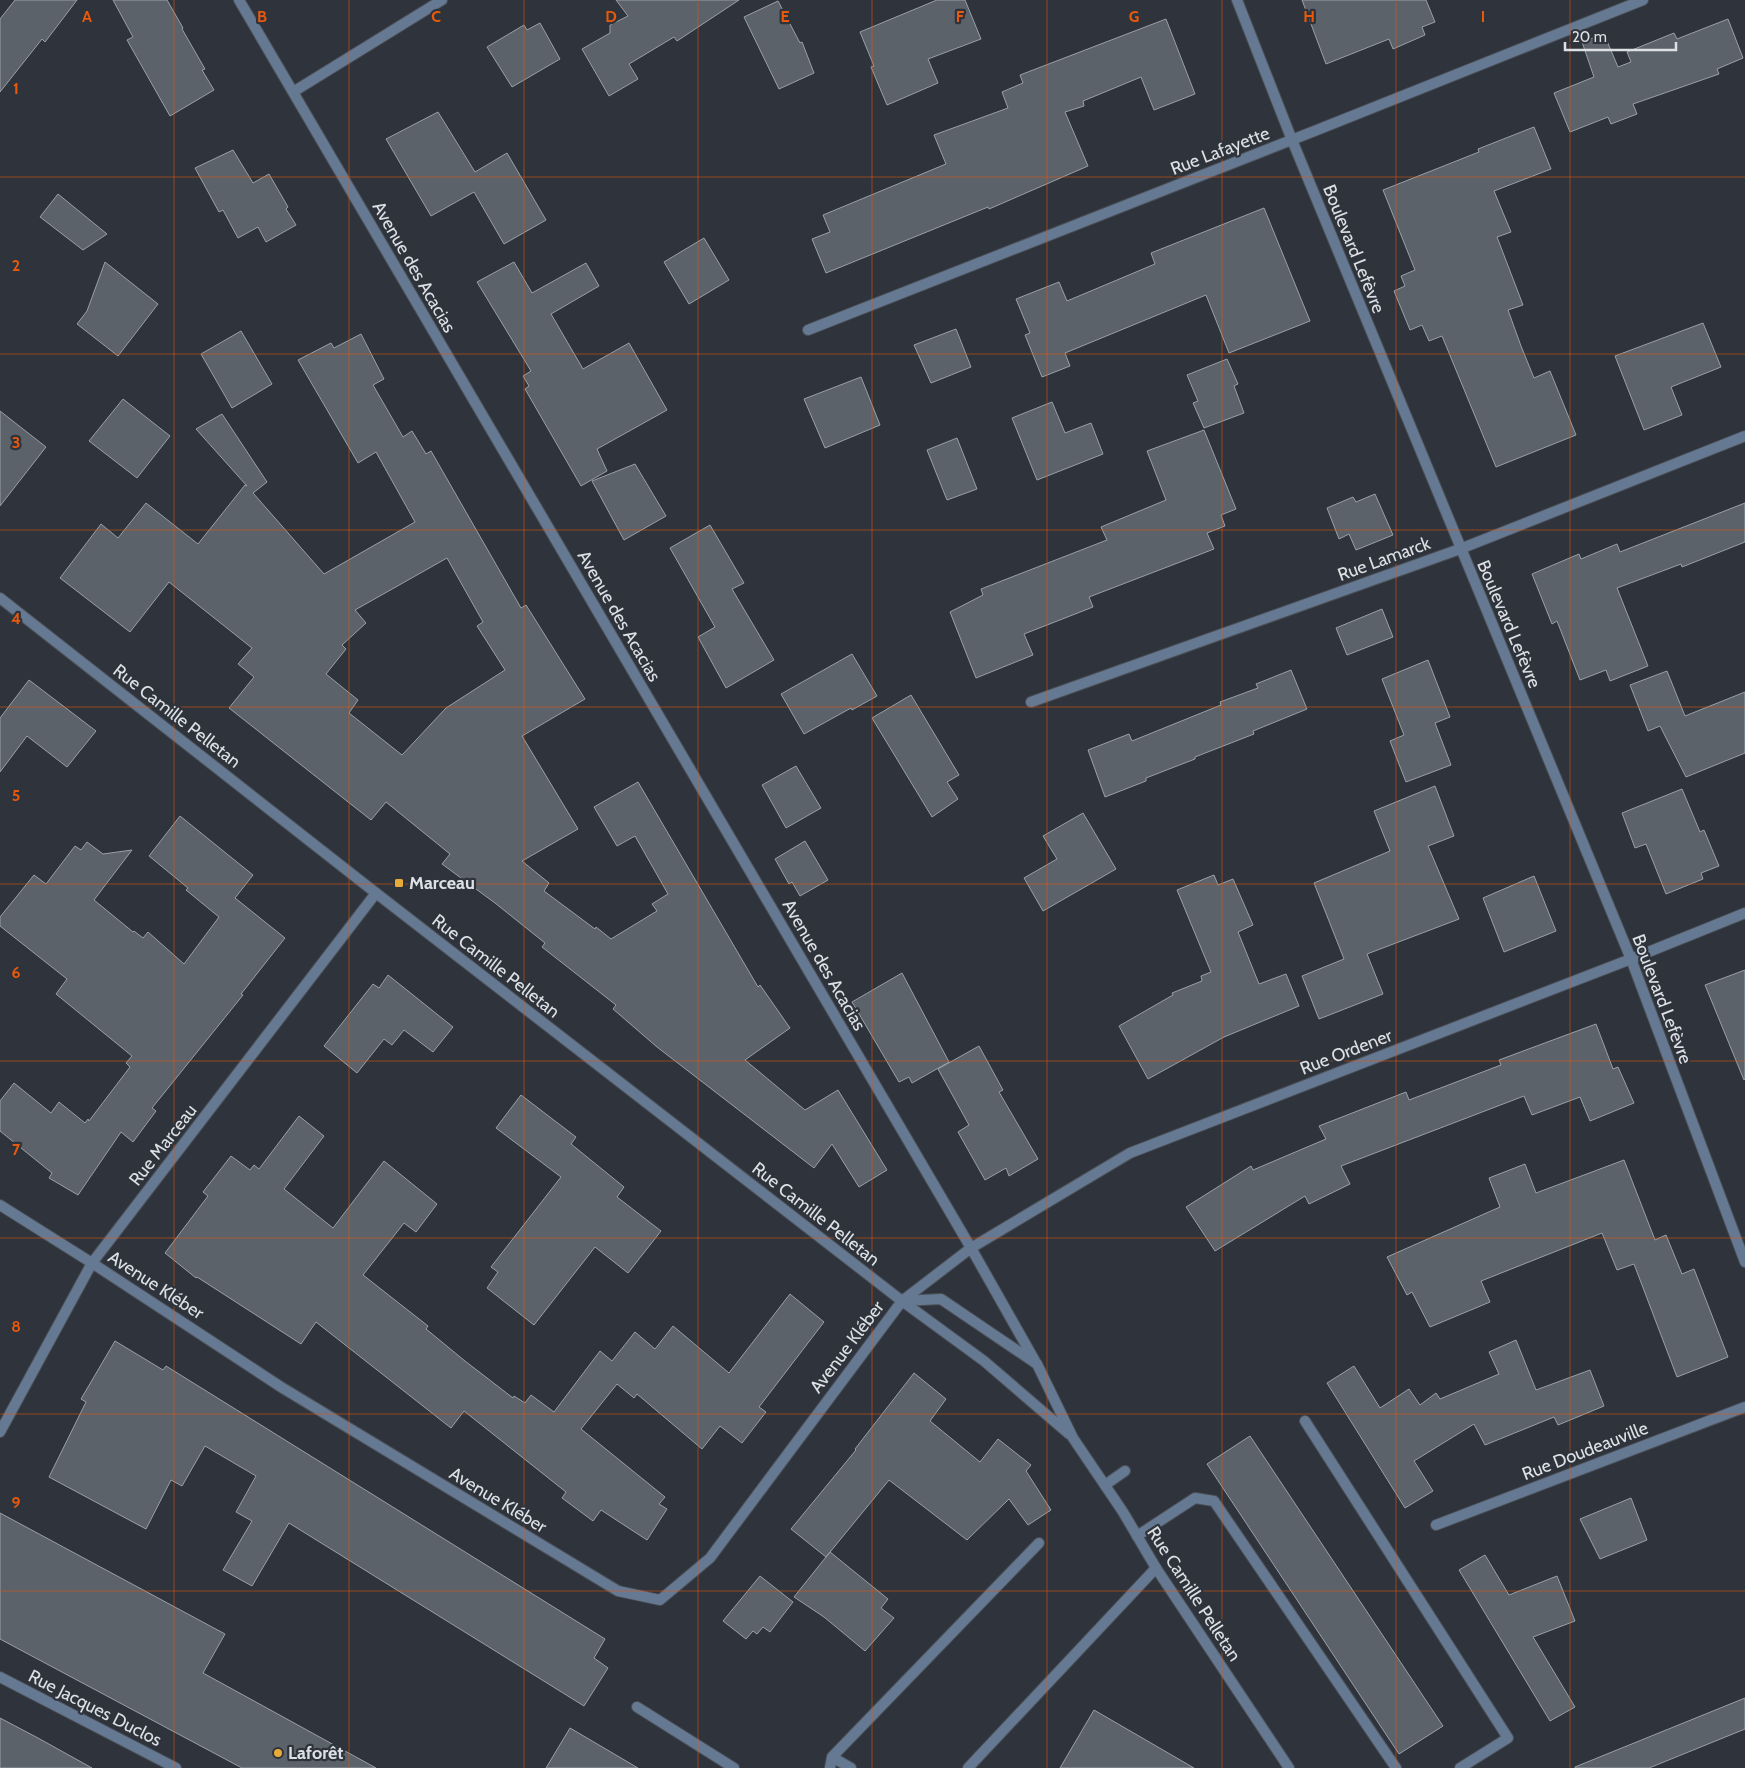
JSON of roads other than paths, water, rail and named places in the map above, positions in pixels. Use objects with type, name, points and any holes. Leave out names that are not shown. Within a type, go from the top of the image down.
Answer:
[{"type":"street","name":"Avenue des Acacias","points":[[239,0],[971,1248]]},
{"type":"street","points":[[293,92],[442,0]]},
{"type":"street","name":"Boulevard Lefèvre","points":[[1237,0],[1292,140],[1460,549],[1631,959],[1640,988],[1745,1262]]},
{"type":"street","name":"Rue Lafayette","points":[[808,330],[1643,0]]},
{"type":"street","name":"Rue Lamarck","points":[[1031,702],[1460,549],[1745,436]]},
{"type":"street","name":"Rue Camille Pelletan","points":[[0,598],[376,893],[902,1301],[984,1361],[1073,1438]]},
{"type":"street","name":"Rue Marceau","points":[[0,1432],[92,1263],[376,893]]},
{"type":"street","name":"Rue Ordener","points":[[902,1301],[971,1248],[1130,1153],[1745,913]]},
{"type":"street","name":"Avenue Kléber","points":[[0,1205],[281,1387],[618,1591],[660,1600],[710,1558],[902,1301]]},
{"type":"street","name":"Rue Camille Pelletan","points":[[971,1248],[1037,1364],[1073,1438],[1105,1485],[1156,1568],[1289,1768]]},
{"type":"street","name":"Rue Camille Pelletan","points":[[902,1301],[941,1299],[1037,1364]]},
{"type":"street","name":"Rue Doudeauville","points":[[1436,1525],[1745,1407]]},
{"type":"street","points":[[1305,1421],[1508,1738],[1460,1768]]},
{"type":"street","points":[[1105,1485],[1125,1471]]},
{"type":"street","points":[[1137,1536],[1195,1498],[1214,1501],[1396,1768]]},
{"type":"street","points":[[830,1768],[832,1757],[1039,1543]]},
{"type":"street","points":[[968,1768],[1156,1568]]},
{"type":"street","name":"Rue Jacques Duclos","points":[[0,1677],[176,1768]]},
{"type":"street","points":[[637,1707],[734,1768]]},
{"type":"street","points":[[832,1757],[851,1768]]},
{"type":"place","name":"Marceau","points":[[399,883]]},
{"type":"place","name":"Laforêt","points":[[278,1753]]}]
